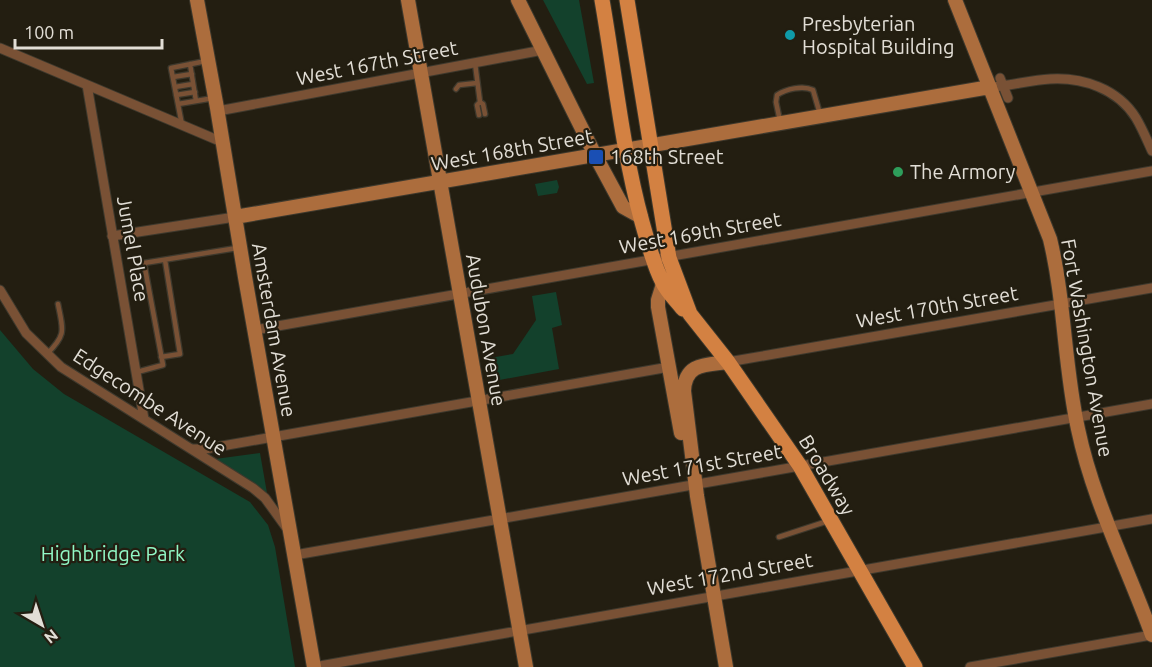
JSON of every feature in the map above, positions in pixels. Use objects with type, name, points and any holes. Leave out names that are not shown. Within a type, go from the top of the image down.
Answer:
[{"type":"main road","name":"Amsterdam Avenue","points":[[197,0],[314,667]]},
{"type":"main road","name":"Audubon Avenue","points":[[408,0],[526,667]]},
{"type":"main road","points":[[518,0],[623,207],[641,217]]},
{"type":"main road","name":"Broadway","points":[[602,0],[625,150],[653,261],[663,284],[690,314]]},
{"type":"main road","name":"Broadway","points":[[627,0],[669,258],[690,314],[728,362],[800,466],[915,667]]},
{"type":"main road","name":"Fort Washington Avenue","points":[[955,0],[998,84],[1050,239],[1076,418],[1088,470],[1152,635]]},
{"type":"main road","points":[[610,45],[634,44]]},
{"type":"main road","name":"West 168th Street","points":[[235,217],[821,117],[998,84]]},
{"type":"main road","points":[[663,284],[658,300],[683,442],[695,484]]},
{"type":"main road","points":[[726,667],[695,484],[685,382],[690,372],[696,367],[728,362]]},
{"type":"street","points":[[0,48],[222,142]]},
{"type":"street","name":"West 167th Street","points":[[217,104],[421,73],[543,50]]},
{"type":"street","points":[[998,84],[1068,79],[1101,88],[1118,98],[1137,119],[1152,151]]},
{"type":"street","points":[[998,84],[1008,98]]},
{"type":"street","name":"Jumel Place","points":[[87,85],[144,419]]},
{"type":"street","name":"West 169th Street","points":[[255,330],[459,292],[653,261],[1152,171]]},
{"type":"street","name":"West 168th Street","points":[[112,236],[235,217]]},
{"type":"street","name":"West 170th Street","points":[[728,362],[1152,288]]},
{"type":"street","name":"Edgecombe Avenue","points":[[0,290],[26,333],[46,355],[74,376],[253,488],[265,498],[291,534]]},
{"type":"street","points":[[193,449],[205,449],[669,367]]},
{"type":"street","name":"West 171st Street","points":[[294,555],[1152,404]]},
{"type":"street","name":"West 172nd Street","points":[[314,667],[1152,519]]},
{"type":"street","points":[[970,667],[1152,635]]},
{"type":"lane","points":[[183,125],[171,68],[208,60]]},
{"type":"lane","points":[[475,63],[480,102],[483,104],[485,114]]},
{"type":"lane","points":[[190,64],[196,101]]},
{"type":"lane","points":[[173,77],[192,74]]},
{"type":"lane","points":[[456,89],[459,85],[477,83]]},
{"type":"lane","points":[[175,87],[193,84]]},
{"type":"lane","points":[[780,124],[777,95],[797,88],[807,87],[813,90],[821,117]]},
{"type":"lane","points":[[176,95],[195,92]]},
{"type":"lane","points":[[178,104],[196,101],[217,104]]},
{"type":"lane","points":[[479,116],[477,105],[480,102]]},
{"type":"lane","points":[[137,372],[163,365],[144,263],[240,248]]},
{"type":"lane","points":[[161,357],[180,354],[165,260]]},
{"type":"lane","points":[[46,355],[63,336],[58,304]]},
{"type":"lane","points":[[779,537],[831,520]]},
{"type":"green space","points":[[543,0],[579,0],[594,83],[587,84]]},
{"type":"green space","points":[[557,180],[559,187],[557,193],[538,196],[535,184]]},
{"type":"green space","points":[[556,292],[562,325],[552,328],[559,369],[494,381],[490,358],[513,354],[536,320],[532,296]]},
{"type":"green space","name":"Highbridge Park","points":[[0,330],[33,369],[64,394],[250,502],[268,525],[275,547],[295,667],[0,667]]},
{"type":"green space","points":[[260,453],[267,493],[215,459]]},
{"type":"place","name":"Presbyterian Hospital Building","points":[[790,35]]},
{"type":"place","name":"168th Street","points":[[596,157]]},
{"type":"place","name":"The Armory","points":[[898,172]]}]
